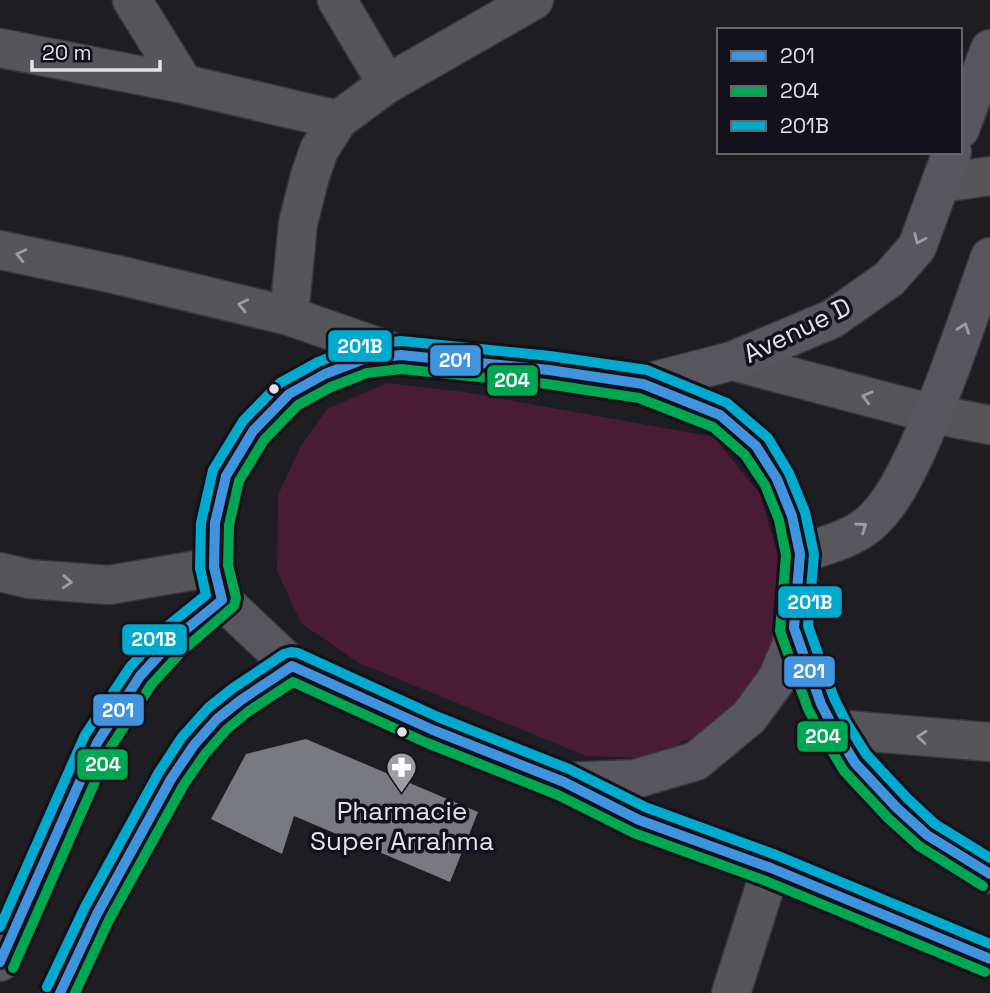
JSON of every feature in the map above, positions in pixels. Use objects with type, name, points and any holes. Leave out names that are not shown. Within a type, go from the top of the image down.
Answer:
[{"type":"main road","points":[[973,111],[990,49]]},
{"type":"main road","name":"Avenue D","points":[[643,384],[732,361],[832,319],[889,279],[917,247],[947,167]]},
{"type":"main road","points":[[800,554],[852,535],[867,525],[883,510],[904,478],[933,414],[990,257]]},
{"type":"main road","points":[[564,782],[635,779],[696,761],[749,717],[777,679],[791,646],[800,554],[792,516],[777,479],[756,446],[720,415],[643,384],[549,370],[401,355],[364,359],[325,374],[289,394],[253,431],[226,476],[215,523],[218,583],[292,666],[433,730],[564,782],[639,820],[771,868],[990,959]]},
{"type":"main road","points":[[0,962],[97,743],[140,676],[173,640],[218,583]]},
{"type":"main road","points":[[794,628],[821,704],[855,763],[897,808],[927,835],[990,874]]},
{"type":"main road","points":[[60,993],[97,914],[171,779],[194,745],[218,719],[241,700],[292,666]]},
{"type":"street","points":[[132,0],[184,84]]},
{"type":"street","points":[[337,0],[387,84]]},
{"type":"street","points":[[289,316],[298,223],[319,150],[338,120],[387,84],[534,0]]},
{"type":"street","points":[[0,48],[184,84],[338,120]]},
{"type":"street","points":[[947,167],[990,176]]},
{"type":"street","points":[[0,250],[289,316],[401,355]]},
{"type":"street","points":[[732,361],[933,414],[990,425]]},
{"type":"street","points":[[0,572],[29,579],[109,585],[218,583]]},
{"type":"street","points":[[834,729],[990,742]]},
{"type":"street","points":[[731,993],[771,868]]},
{"type":"shaded area","points":[[387,383],[464,392],[714,437],[760,494],[782,568],[778,633],[753,685],[704,731],[651,758],[586,756],[359,663],[301,623],[277,571],[278,495],[301,446],[327,409]]},
{"type":"building","points":[[306,739],[478,812],[450,882],[294,816],[282,854],[211,819],[246,754]]},
{"type":"transit line","name":"201B","points":[[0,927],[85,735],[130,667],[164,629],[206,595],[200,568],[201,523],[213,470],[243,421],[280,383],[318,362],[360,346],[401,341],[550,356],[647,370],[727,403],[768,438],[789,473],[805,512],[814,554],[808,626],[834,698],[846,722],[866,754],[907,798],[935,824],[990,858]]},
{"type":"transit line","name":"201","points":[[0,962],[97,743],[140,676],[173,640],[222,600],[214,567],[215,523],[226,476],[253,431],[289,394],[325,374],[364,359],[401,355],[549,370],[643,384],[720,415],[756,446],[777,479],[792,516],[800,554],[794,628],[821,704],[834,729],[855,763],[897,808],[927,835],[990,874]]},
{"type":"transit line","name":"204","points":[[13,968],[109,750],[151,685],[183,650],[234,606],[236,598],[228,565],[229,525],[239,481],[264,440],[298,405],[331,387],[367,373],[401,369],[547,384],[639,398],[713,427],[745,455],[765,485],[779,520],[786,555],[780,631],[808,709],[822,735],[844,771],[888,818],[919,846],[983,886]]},
{"type":"transit line","name":"201B","points":[[47,987],[85,907],[159,772],[182,737],[208,708],[233,688],[291,652],[438,717],[569,769],[645,807],[776,855],[990,944]]},
{"type":"transit line","name":"201","points":[[60,993],[97,914],[171,779],[194,745],[217,719],[292,666],[433,730],[564,782],[639,820],[771,868],[990,959]]},
{"type":"transit line","name":"204","points":[[75,993],[109,920],[183,786],[205,754],[227,729],[293,682],[427,743],[558,795],[634,833],[766,881],[985,972]]},
{"type":"place","name":"Pharmacie Super Arrahma","points":[[402,795]]}]
